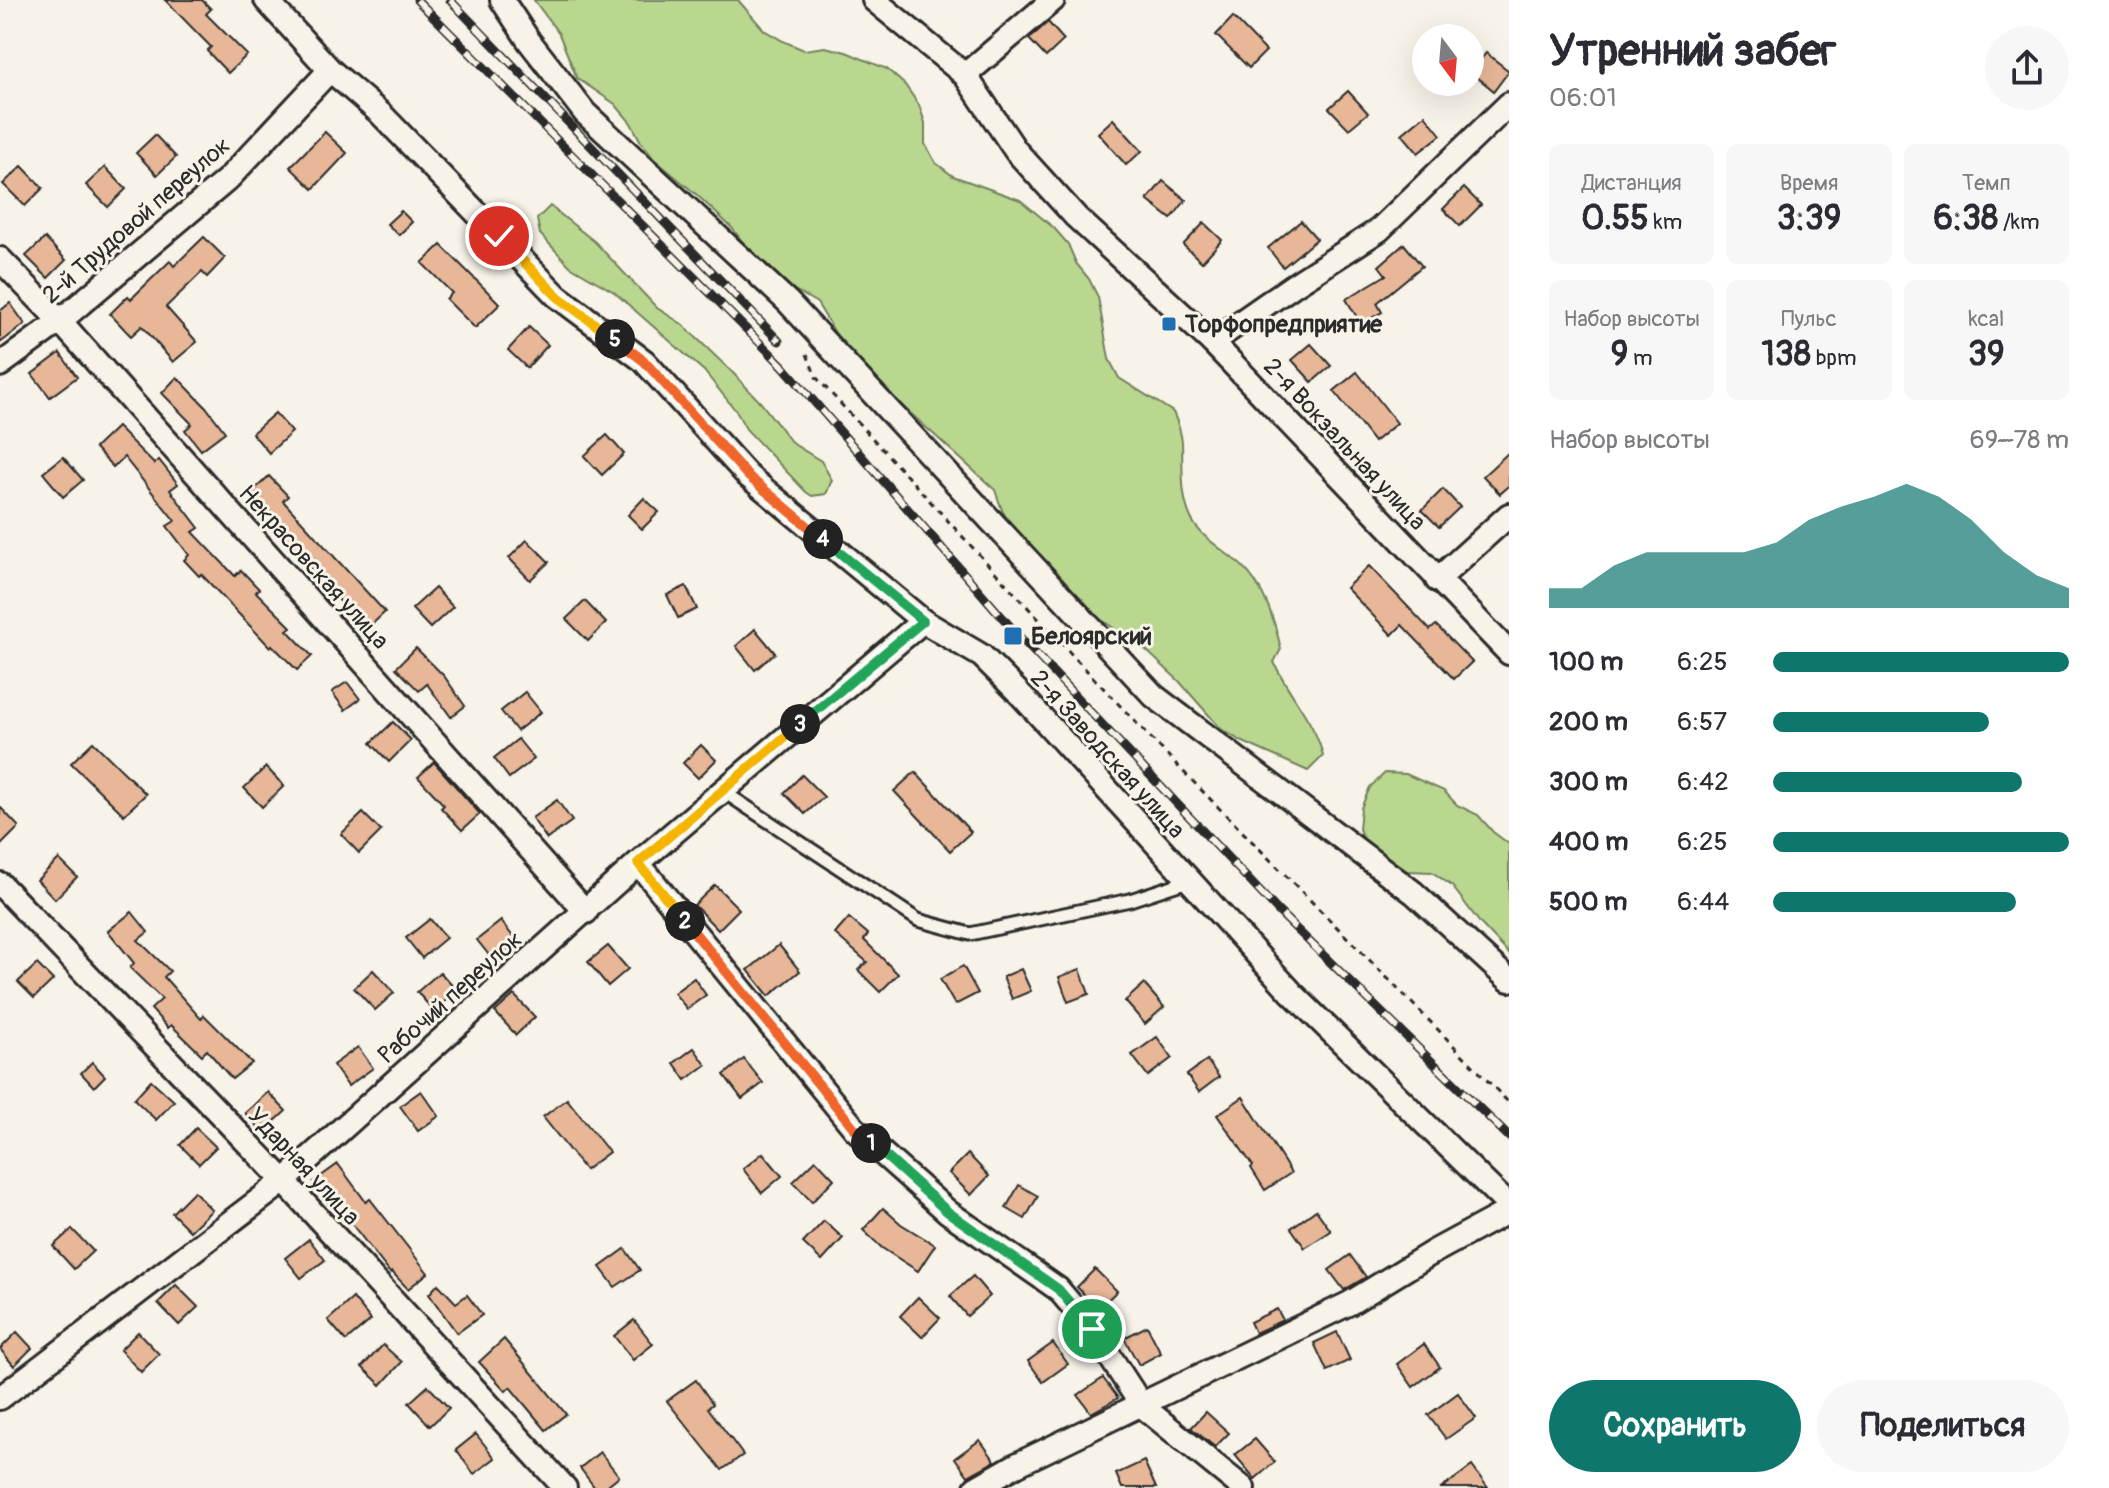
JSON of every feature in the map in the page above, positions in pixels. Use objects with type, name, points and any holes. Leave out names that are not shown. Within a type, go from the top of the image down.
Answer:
[{"type":"street","name":"2-я Заводская улица","points":[[266,0],[330,70],[381,114],[557,296],[644,361],[748,476],[923,621],[982,656],[1292,993],[1509,1208],[1350,1303],[1016,1465],[976,1488]]},
{"type":"street","points":[[502,0],[529,41],[585,113],[788,302],[1154,696],[1414,893],[1509,980]]},
{"type":"street","name":"2-я Вокзальная улица","points":[[874,0],[965,75],[1016,151],[1066,206],[1212,342],[1509,653]]},
{"type":"street","points":[[965,75],[1053,0]]},
{"type":"street","name":"2-й Трудовой переулок","points":[[0,365],[60,321],[228,179],[330,70]]},
{"type":"street","points":[[1212,342],[1379,230],[1509,104]]},
{"type":"street","name":"Некрасовская улица","points":[[0,259],[60,321],[586,912]]},
{"type":"street","points":[[1437,580],[1509,515]]},
{"type":"street","name":"Рабочий переулок","points":[[0,1398],[284,1181],[721,790],[923,621]]},
{"type":"street","points":[[638,863],[855,1129],[948,1212],[1058,1289],[1092,1329],[1142,1406],[1243,1488]]},
{"type":"street","name":"Ударная улица","points":[[0,884],[284,1181],[565,1488]]},
{"type":"lane","points":[[721,790],[918,920],[970,934],[1130,900],[1188,881]]},
{"type":"path","points":[[805,347],[816,377],[979,554],[1174,761],[1377,964],[1509,1103]]},
{"type":"green space","points":[[534,0],[738,0],[764,30],[783,41],[804,50],[825,47],[846,52],[887,69],[905,85],[919,105],[925,123],[925,144],[936,163],[953,176],[1020,200],[1054,228],[1068,244],[1098,297],[1109,359],[1119,378],[1173,412],[1181,438],[1188,511],[1196,527],[1242,566],[1263,594],[1281,649],[1274,662],[1308,719],[1323,756],[1308,771],[1221,729],[1179,681],[1146,650],[1087,610],[1013,529],[995,490],[851,359],[817,303],[774,278],[758,263],[732,228],[654,159],[615,104],[577,78],[559,34]]},
{"type":"green space","points":[[550,206],[595,242],[657,308],[682,324],[732,372],[792,443],[821,461],[832,480],[826,494],[812,496],[806,492],[746,429],[736,411],[704,371],[614,292],[570,266],[540,234],[537,219]]},
{"type":"green space","points":[[1385,773],[1406,774],[1444,791],[1457,805],[1478,815],[1509,844],[1509,954],[1452,886],[1432,872],[1408,871],[1386,863],[1368,849],[1359,829],[1361,808],[1370,787]]},
{"type":"building","points":[[165,0],[202,0],[211,9],[206,14],[247,55],[228,73],[207,51],[211,47]]},
{"type":"building","points":[[1233,17],[1266,51],[1249,68],[1216,35]]},
{"type":"building","points":[[1048,22],[1064,40],[1046,57],[1029,39]]},
{"type":"building","points":[[1486,53],[1509,71],[1494,91],[1484,83]]},
{"type":"building","points":[[1348,91],[1368,113],[1349,129],[1329,108]]},
{"type":"building","points":[[1425,115],[1441,135],[1418,153],[1402,134]]},
{"type":"building","points":[[1113,119],[1142,151],[1126,165],[1098,133]]},
{"type":"building","points":[[325,132],[347,153],[313,189],[290,167]]},
{"type":"building","points":[[155,135],[176,157],[157,175],[136,153]]},
{"type":"building","points":[[22,166],[43,188],[25,206],[3,184]]},
{"type":"building","points":[[105,167],[126,189],[108,207],[86,185]]},
{"type":"building","points":[[1163,181],[1186,200],[1171,219],[1147,200]]},
{"type":"building","points":[[1464,188],[1481,205],[1460,226],[1443,209]]},
{"type":"building","points":[[401,211],[412,222],[399,235],[387,224]]},
{"type":"building","points":[[1301,221],[1317,239],[1283,267],[1268,248]]},
{"type":"building","points":[[1204,223],[1222,240],[1202,262],[1183,245]]},
{"type":"building","points":[[204,237],[225,258],[207,277],[202,272],[166,307],[197,342],[173,362],[142,326],[131,336],[110,314],[128,296],[131,299],[170,261],[174,266]]},
{"type":"building","points":[[45,238],[66,260],[48,278],[26,256]]},
{"type":"building","points":[[1404,244],[1422,266],[1377,303],[1382,312],[1361,324],[1346,299],[1386,275],[1379,266]]},
{"type":"building","points":[[441,245],[500,304],[475,328],[446,299],[452,293],[422,263]]},
{"type":"building","points":[[10,303],[25,324],[0,343],[0,311]]},
{"type":"building","points":[[529,327],[548,345],[527,368],[508,350]]},
{"type":"building","points":[[1311,344],[1331,366],[1312,382],[1292,360]]},
{"type":"building","points":[[60,353],[77,377],[50,397],[32,374]]},
{"type":"building","points":[[1357,372],[1397,423],[1374,442],[1334,391]]},
{"type":"building","points":[[177,377],[225,432],[201,450],[185,430],[192,424],[162,393]]},
{"type":"building","points":[[275,413],[292,432],[269,453],[252,433]]},
{"type":"building","points":[[117,427],[154,464],[159,460],[178,484],[170,490],[199,528],[193,532],[235,576],[241,570],[259,589],[256,592],[291,627],[287,630],[312,656],[297,670],[184,560],[189,555],[167,526],[175,521],[124,457],[113,467],[95,448]]},
{"type":"building","points":[[607,435],[624,454],[602,475],[584,456]]},
{"type":"building","points":[[1509,452],[1509,486],[1500,494],[1483,476]]},
{"type":"building","points":[[63,457],[83,480],[63,497],[43,473]]},
{"type":"building","points":[[269,476],[288,496],[283,501],[385,612],[366,630],[280,535],[286,529],[252,492]]},
{"type":"building","points":[[1443,489],[1460,507],[1439,527],[1422,510]]},
{"type":"building","points":[[644,498],[659,512],[642,529],[628,515]]},
{"type":"building","points":[[527,540],[549,562],[530,580],[509,558]]},
{"type":"building","points":[[1369,566],[1430,630],[1436,625],[1472,662],[1454,679],[1402,625],[1392,635],[1346,588]]},
{"type":"building","points":[[686,586],[697,609],[678,618],[667,595]]},
{"type":"building","points":[[435,588],[453,607],[430,628],[412,609]]},
{"type":"building","points":[[585,601],[606,623],[588,641],[566,619]]},
{"type":"building","points":[[755,629],[775,653],[755,670],[736,646]]},
{"type":"building","points":[[416,648],[444,676],[465,706],[451,717],[427,684],[419,691],[396,668]]},
{"type":"building","points":[[347,682],[360,699],[345,710],[332,692]]},
{"type":"building","points":[[525,692],[541,712],[517,731],[501,711]]},
{"type":"building","points":[[393,722],[411,740],[389,762],[371,743]]},
{"type":"building","points":[[518,739],[534,759],[509,778],[494,758]]},
{"type":"building","points":[[93,742],[146,794],[124,815],[71,763]]},
{"type":"building","points":[[701,745],[716,760],[698,778],[683,763]]},
{"type":"building","points":[[434,762],[480,814],[462,830],[418,777]]},
{"type":"building","points":[[266,767],[284,786],[262,807],[244,788]]},
{"type":"building","points":[[915,772],[971,832],[950,851],[894,791]]},
{"type":"building","points":[[802,775],[824,797],[805,814],[784,793]]},
{"type":"building","points":[[557,800],[572,821],[547,839],[532,818]]},
{"type":"building","points":[[0,807],[19,827],[0,846]]},
{"type":"building","points":[[363,813],[381,831],[359,853],[341,834]]},
{"type":"building","points":[[59,859],[77,877],[55,899],[37,880]]},
{"type":"building","points":[[715,885],[739,909],[718,930],[694,905]]},
{"type":"building","points":[[132,912],[148,932],[138,940],[170,971],[164,977],[201,1019],[204,1015],[252,1063],[232,1079],[207,1050],[202,1055],[171,1025],[168,1028],[151,1009],[162,999],[130,968],[134,963],[108,931]]},
{"type":"building","points":[[849,918],[868,934],[864,940],[898,974],[880,992],[858,970],[867,962],[835,934]]},
{"type":"building","points":[[430,919],[446,938],[422,958],[406,938]]},
{"type":"building","points":[[501,921],[517,942],[493,960],[477,940]]},
{"type":"building","points":[[779,945],[800,971],[769,996],[748,970]]},
{"type":"building","points":[[608,946],[628,969],[608,986],[588,962]]},
{"type":"building","points":[[37,964],[53,980],[34,998],[18,982]]},
{"type":"building","points":[[963,966],[978,993],[955,1005],[940,979]]},
{"type":"building","points":[[1021,969],[1031,991],[1012,999],[1003,977]]},
{"type":"building","points":[[1080,969],[1089,994],[1068,1002],[1059,977]]},
{"type":"building","points":[[373,970],[394,993],[375,1010],[354,988]]},
{"type":"building","points":[[440,972],[457,991],[434,1011],[417,992]]},
{"type":"building","points":[[694,978],[706,995],[687,1009],[674,993]]},
{"type":"building","points":[[1144,984],[1164,1007],[1145,1024],[1125,1001]]},
{"type":"building","points":[[514,995],[535,1017],[516,1035],[495,1012]]},
{"type":"building","points":[[1157,1037],[1172,1058],[1148,1076],[1132,1055]]},
{"type":"building","points":[[358,1047],[373,1068],[348,1086],[333,1065]]},
{"type":"building","points":[[694,1048],[706,1065],[686,1080],[674,1063]]},
{"type":"building","points":[[744,1059],[763,1083],[742,1099],[724,1075]]},
{"type":"building","points":[[1207,1060],[1219,1077],[1199,1092],[1187,1075]]},
{"type":"building","points":[[92,1062],[105,1076],[94,1087],[81,1073]]},
{"type":"building","points":[[151,1080],[174,1101],[156,1120],[134,1099]]},
{"type":"building","points":[[421,1091],[439,1116],[418,1131],[400,1106]]},
{"type":"building","points":[[268,1092],[286,1111],[263,1132],[245,1113]]},
{"type":"building","points":[[1243,1097],[1291,1173],[1265,1190],[1251,1168],[1253,1166],[1217,1115]]},
{"type":"building","points":[[567,1099],[609,1152],[585,1170],[543,1117]]},
{"type":"building","points":[[196,1128],[216,1147],[199,1164],[180,1145]]},
{"type":"building","points":[[763,1153],[782,1176],[762,1193],[743,1169]]},
{"type":"building","points":[[968,1154],[989,1176],[971,1195],[949,1173]]},
{"type":"building","points":[[816,1160],[834,1179],[812,1202],[793,1182]]},
{"type":"building","points":[[338,1164],[366,1202],[370,1199],[428,1273],[408,1289],[390,1273],[333,1200],[328,1203],[313,1182]]},
{"type":"building","points":[[1019,1185],[1038,1196],[1025,1219],[1006,1208]]},
{"type":"building","points":[[194,1191],[212,1210],[190,1231],[172,1213]]},
{"type":"building","points":[[883,1208],[901,1224],[935,1245],[918,1271],[882,1248],[863,1230]]},
{"type":"building","points":[[1316,1210],[1331,1231],[1305,1248],[1291,1228]]},
{"type":"building","points":[[824,1221],[843,1238],[822,1261],[803,1243]]},
{"type":"building","points":[[72,1229],[93,1251],[74,1269],[53,1246]]},
{"type":"building","points":[[309,1239],[325,1260],[301,1278],[285,1258]]},
{"type":"building","points":[[625,1249],[640,1270],[615,1287],[600,1267]]},
{"type":"building","points":[[1350,1255],[1366,1277],[1344,1290],[1329,1270]]},
{"type":"building","points":[[1095,1269],[1117,1291],[1098,1309],[1077,1287]]},
{"type":"building","points":[[973,1276],[990,1296],[967,1316],[950,1296]]},
{"type":"building","points":[[438,1284],[456,1303],[467,1295],[482,1315],[457,1333],[429,1294]]},
{"type":"building","points":[[176,1285],[198,1307],[179,1325],[158,1303]]},
{"type":"building","points":[[918,1297],[940,1318],[922,1337],[900,1316]]},
{"type":"building","points":[[353,1298],[371,1320],[346,1341],[328,1320]]},
{"type":"building","points":[[1277,1309],[1283,1320],[1255,1333],[1250,1322]]},
{"type":"building","points":[[634,1320],[653,1344],[633,1360],[614,1336]]},
{"type":"building","points":[[1147,1326],[1161,1353],[1139,1365],[1124,1338]]},
{"type":"building","points":[[17,1332],[32,1348],[14,1366],[0,1349]]},
{"type":"building","points":[[138,1332],[159,1354],[141,1372],[120,1350]]},
{"type":"building","points":[[1337,1332],[1350,1360],[1327,1371],[1314,1343]]},
{"type":"building","points":[[504,1339],[566,1414],[546,1430],[510,1387],[506,1391],[479,1362]]},
{"type":"building","points":[[1053,1343],[1068,1364],[1043,1382],[1028,1361]]},
{"type":"building","points":[[1424,1344],[1440,1367],[1413,1387],[1397,1364]]},
{"type":"building","points":[[383,1345],[402,1362],[381,1385],[362,1367]]},
{"type":"building","points":[[1103,1378],[1118,1398],[1091,1413],[1078,1395]]},
{"type":"building","points":[[696,1380],[713,1404],[708,1408],[743,1455],[722,1470],[667,1401]]},
{"type":"building","points":[[428,1386],[449,1408],[430,1426],[409,1403]]},
{"type":"building","points":[[1458,1393],[1476,1418],[1446,1439],[1428,1415]]},
{"type":"building","points":[[1206,1412],[1229,1433],[1215,1447],[1191,1428]]},
{"type":"building","points":[[476,1434],[495,1458],[474,1474],[456,1450]]},
{"type":"building","points":[[1255,1439],[1275,1462],[1255,1479],[1235,1455]]},
{"type":"building","points":[[980,1440],[995,1461],[968,1476],[955,1458]]},
{"type":"building","points":[[600,1452],[619,1476],[604,1488],[595,1488],[580,1468]]},
{"type":"building","points":[[1144,1461],[1156,1488],[1122,1488],[1116,1474]]},
{"type":"building","points":[[1472,1466],[1488,1488],[1442,1488]]},
{"type":"railway","points":[[417,0],[783,366],[1016,633],[1279,912],[1509,1137]]},
{"type":"railway","points":[[450,0],[779,341]]},
{"type":"place","name":"Торфопредприятие","points":[[1169,324]]},
{"type":"place","name":"Белоярский","points":[[1013,636]]},
{"type":"route","points":[[499,236],[557,296],[644,361],[748,476],[923,621],[638,863],[855,1129],[948,1212],[1058,1289],[1092,1329]]}]
